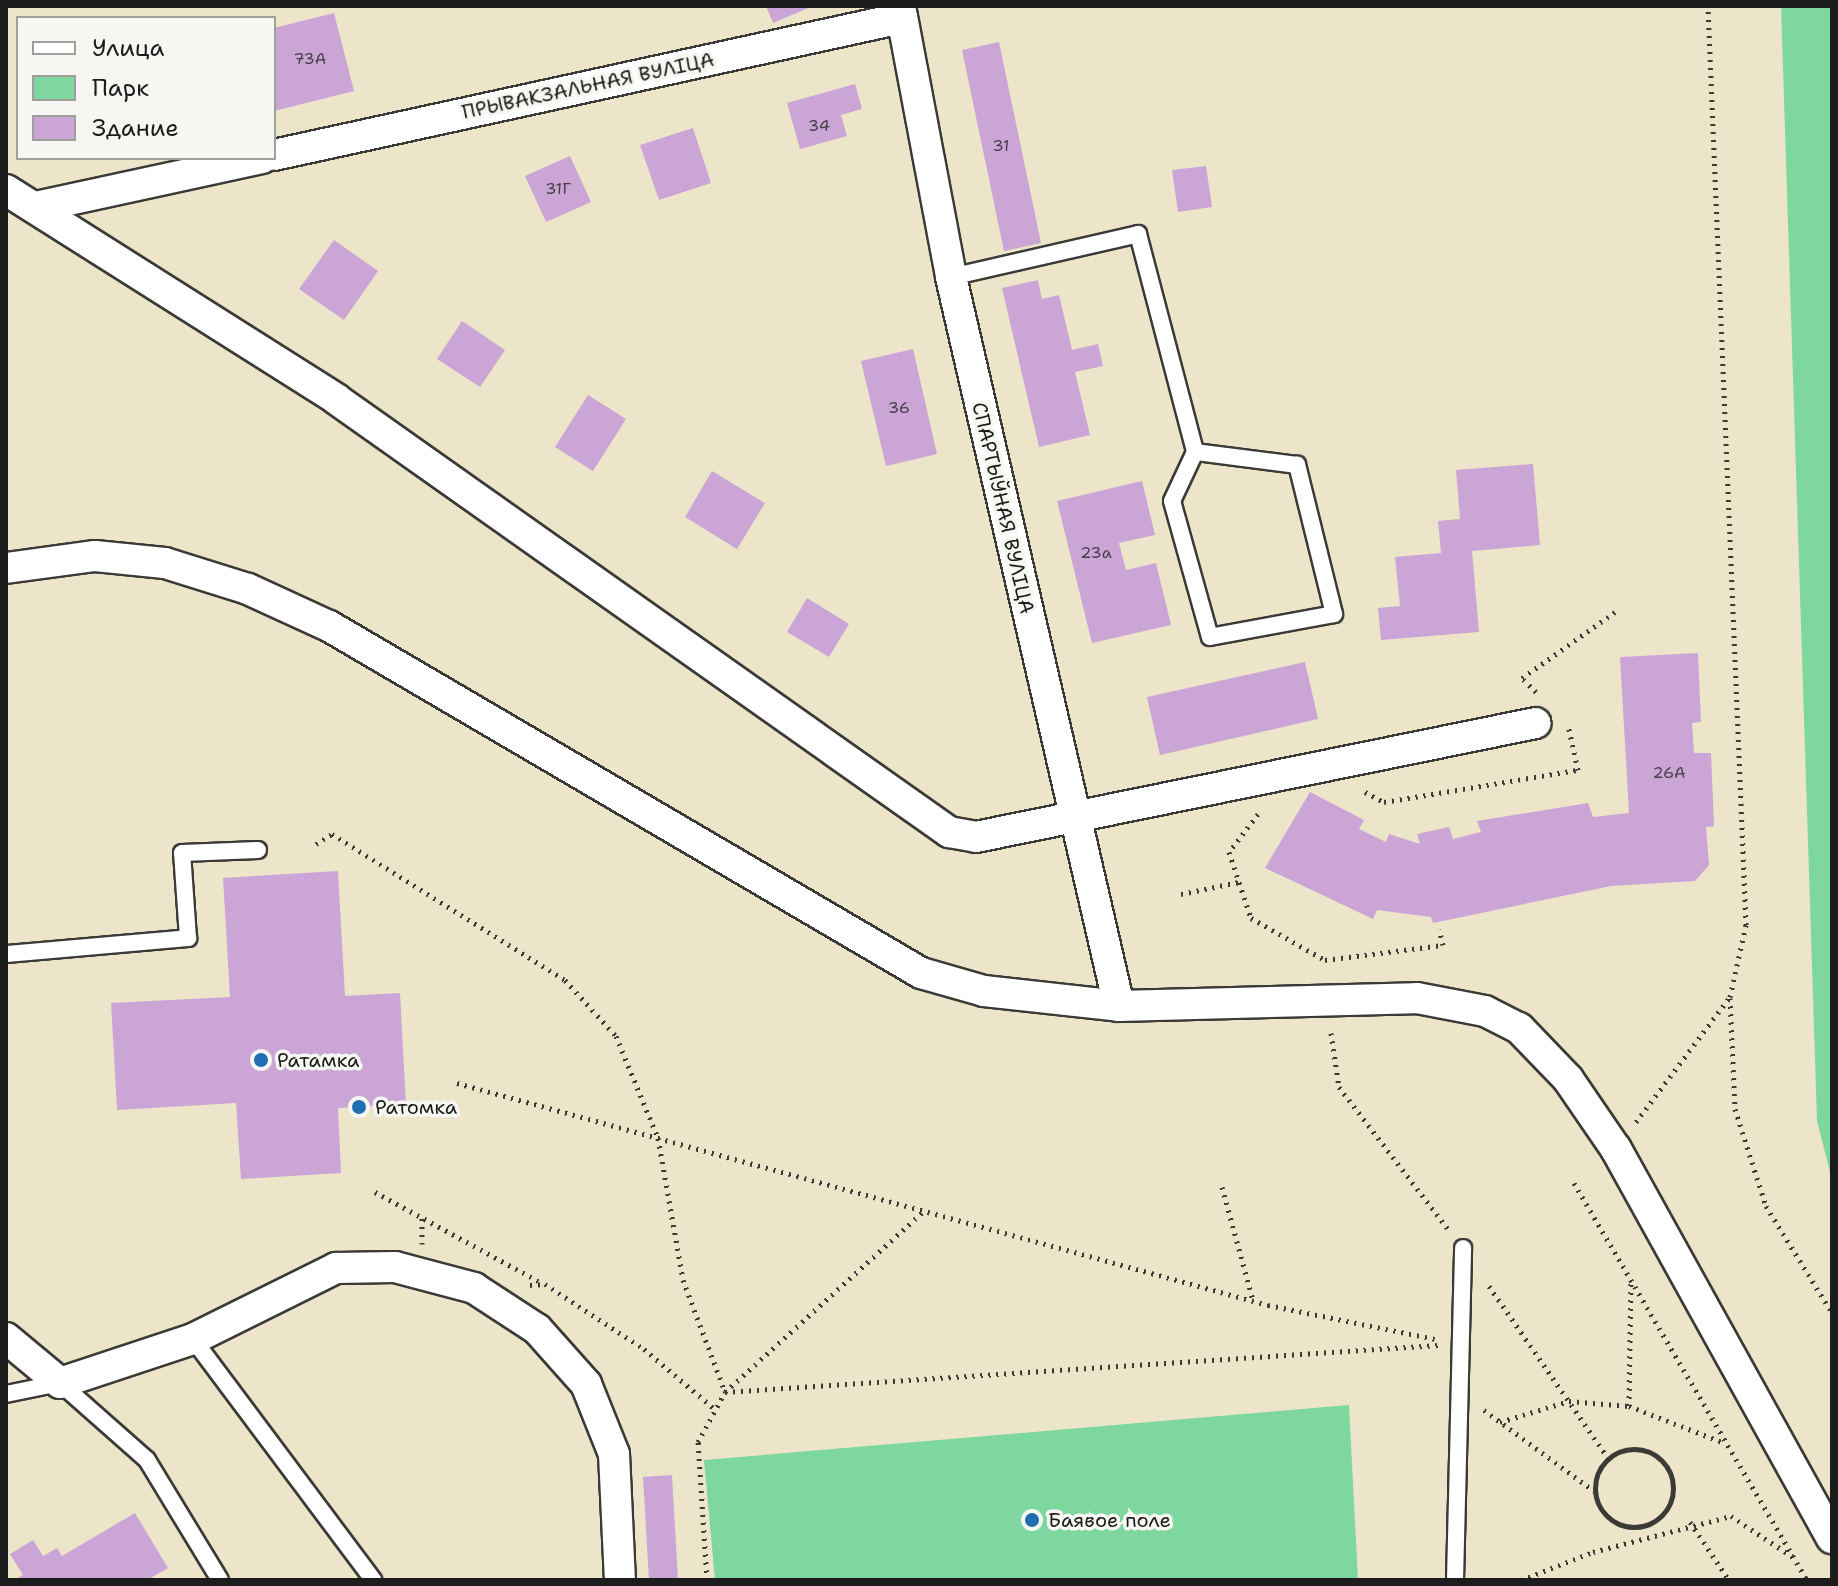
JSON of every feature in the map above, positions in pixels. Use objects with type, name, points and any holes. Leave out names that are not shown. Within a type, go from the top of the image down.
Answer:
[{"type":"street","name":"ПРЫВАКЗАЛЬНАЯ ВУЛІЦА","points":[[276,155],[901,12]]},
{"type":"street","name":"СПАРТЫЎНАЯ ВУЛІЦА","points":[[901,12],[951,277],[1071,814],[1119,1006]]},
{"type":"street","points":[[36,207],[253,160]]},
{"type":"street","points":[[6,190],[336,399],[924,819],[976,837],[1545,712]]},
{"type":"street","points":[[6,568],[95,556],[165,563],[248,589],[329,626],[921,973],[984,991],[1119,1006],[1325,998],[1455,1003],[1519,1028],[1568,1079],[1616,1149],[1832,1538]]},
{"type":"street","points":[[6,1338],[60,1383],[193,1339],[336,1268],[395,1267],[474,1288],[537,1329],[596,1405],[614,1454],[620,1580]]},
{"type":"lane","points":[[951,277],[1138,234],[1195,452],[1172,501],[1210,637],[1334,614],[1297,465],[1195,452]]},
{"type":"lane","points":[[6,954],[188,938],[182,853],[258,850]]},
{"type":"lane","points":[[1455,1580],[1457,1344],[1463,1248]]},
{"type":"lane","points":[[193,1339],[373,1580]]},
{"type":"lane","points":[[6,1394],[60,1383],[147,1460],[220,1580]]},
{"type":"path","points":[[1708,6],[1746,925],[1730,997],[1735,1109],[1766,1206],[1832,1313]]},
{"type":"path","points":[[1357,787],[1384,802],[1578,770],[1574,731],[1545,712],[1522,678],[1615,612]]},
{"type":"path","points":[[1265,804],[1229,852],[1251,918],[1325,960],[1443,945],[1439,929]]},
{"type":"path","points":[[316,844],[332,834],[565,980],[616,1036],[658,1138],[683,1280],[725,1392]]},
{"type":"path","points":[[1181,894],[1239,882]]},
{"type":"path","points":[[1616,1149],[1730,997]]},
{"type":"path","points":[[1325,998],[1339,1087],[1463,1248],[1608,1458]]},
{"type":"path","points":[[457,1083],[1253,1301],[1457,1344]]},
{"type":"path","points":[[1574,1183],[1807,1580]]},
{"type":"path","points":[[1222,1187],[1253,1301]]},
{"type":"path","points":[[375,1192],[545,1284],[644,1349],[716,1410]]},
{"type":"path","points":[[707,1580],[698,1442],[725,1392],[923,1211]]},
{"type":"path","points":[[1629,1406],[1631,1280]]},
{"type":"path","points":[[474,1288],[545,1284]]},
{"type":"path","points":[[725,1392],[1457,1344]]},
{"type":"path","points":[[1457,1390],[1594,1491],[1611,1520],[1645,1526]]},
{"type":"path","points":[[1500,1422],[1569,1401],[1629,1406],[1728,1444]]},
{"type":"path","points":[[1594,1491],[1608,1458],[1631,1448],[1664,1463],[1671,1500],[1645,1526]]},
{"type":"path","points":[[1521,1580],[1690,1522],[1731,1516],[1794,1558]]},
{"type":"path","points":[[1690,1522],[1729,1580]]},
{"type":"path","points":[[1645,1526],[1649,1535]]},
{"type":"green space","points":[[1781,6],[1832,6],[1832,1180],[1817,1121]]},
{"type":"green space","name":"Баявое поле","points":[[1349,1405],[1358,1580],[715,1580],[704,1460]]},
{"type":"building","points":[[766,6],[813,6],[773,23]]},
{"type":"building","points":[[334,13],[354,91],[276,110],[276,28]]},
{"type":"building","points":[[999,42],[1041,243],[1004,251],[962,50]]},
{"type":"building","points":[[855,84],[862,109],[841,115],[847,136],[800,149],[787,103]]},
{"type":"building","points":[[693,128],[711,183],[659,200],[640,145]]},
{"type":"building","points":[[570,156],[591,202],[546,222],[525,176]]},
{"type":"building","points":[[1206,166],[1212,207],[1178,212],[1172,170]]},
{"type":"building","points":[[334,240],[378,271],[344,320],[299,289]]},
{"type":"building","points":[[1038,280],[1042,299],[1059,295],[1072,350],[1098,344],[1103,366],[1075,372],[1090,435],[1039,447],[1002,288]]},
{"type":"building","points":[[462,321],[505,350],[480,387],[437,359]]},
{"type":"building","points":[[913,349],[937,454],[886,466],[861,361]]},
{"type":"building","points":[[588,395],[626,419],[593,471],[555,447]]},
{"type":"building","points":[[1533,464],[1540,545],[1472,551],[1479,632],[1381,640],[1378,608],[1400,606],[1395,557],[1441,553],[1438,521],[1460,519],[1456,470]]},
{"type":"building","points":[[712,471],[765,503],[737,549],[685,517]]},
{"type":"building","points":[[1142,481],[1155,535],[1119,543],[1126,570],[1156,563],[1171,625],[1092,643],[1057,501]]},
{"type":"building","points":[[807,598],[849,624],[829,657],[787,632]]},
{"type":"building","points":[[1698,653],[1701,722],[1692,723],[1694,753],[1711,753],[1714,826],[1706,827],[1709,865],[1695,881],[1611,886],[1433,923],[1431,917],[1377,910],[1373,919],[1265,868],[1310,792],[1364,820],[1359,829],[1386,842],[1389,834],[1420,844],[1417,834],[1449,827],[1453,839],[1481,832],[1477,821],[1588,803],[1593,817],[1629,813],[1620,657]]},
{"type":"building","points":[[1305,662],[1318,719],[1160,755],[1147,697]]},
{"type":"building","points":[[338,871],[345,996],[400,993],[406,1104],[338,1108],[341,1173],[241,1179],[236,1103],[117,1110],[111,1003],[230,997],[223,878]]},
{"type":"building","points":[[672,1475],[678,1580],[649,1580],[643,1477]]},
{"type":"building","points":[[135,1513],[168,1568],[147,1580],[14,1580],[23,1575],[10,1554],[33,1540],[43,1556],[57,1548],[62,1556]]},
{"type":"place","name":"Ратамка","points":[[261,1060]]},
{"type":"place","name":"Ратомка","points":[[359,1107]]},
{"type":"place","name":"Баявое поле","points":[[1032,1520]]}]
